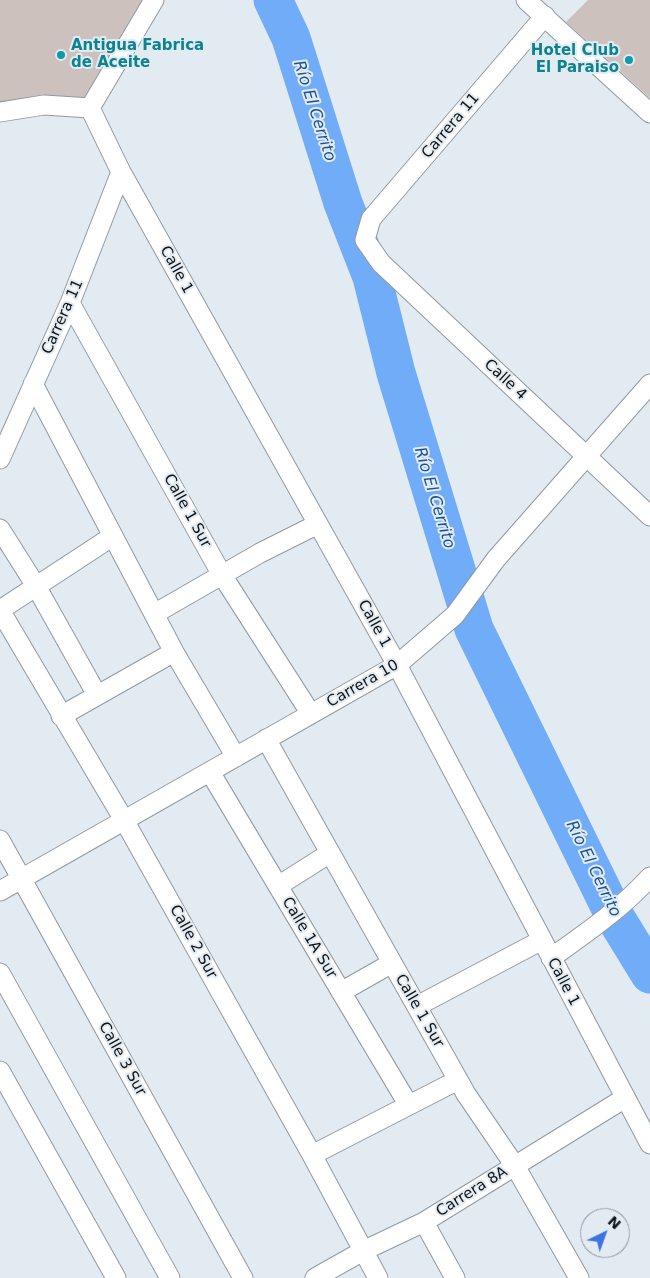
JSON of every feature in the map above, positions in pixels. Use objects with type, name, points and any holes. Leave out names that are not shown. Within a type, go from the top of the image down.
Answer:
[{"type":"street","points":[[0,112],[44,105],[90,108],[154,0]]},
{"type":"street","points":[[526,0],[650,113]]},
{"type":"street","name":"Carrera 11","points":[[365,240],[371,220],[545,16]]},
{"type":"street","name":"Calle 1","points":[[90,108],[121,172],[397,665],[650,1144]]},
{"type":"street","name":"Carrera 11","points":[[0,459],[70,304],[121,172]]},
{"type":"street","name":"Calle 4","points":[[365,240],[381,263],[650,516]]},
{"type":"street","name":"Calle 1 Sur","points":[[70,304],[222,575],[311,714]]},
{"type":"street","points":[[33,384],[174,652],[236,757]]},
{"type":"street","name":"Carrera 10","points":[[0,891],[397,665],[455,615],[496,559],[650,384]]},
{"type":"street","points":[[154,614],[260,553],[318,524]]},
{"type":"street","points":[[0,529],[36,586],[97,695]]},
{"type":"street","points":[[0,610],[113,536]]},
{"type":"street","name":"Calle 2 Sur","points":[[0,610],[124,820],[312,1155],[378,1278]]},
{"type":"street","points":[[61,716],[174,652]]},
{"type":"street","name":"Calle 1 Sur","points":[[266,739],[462,1087],[515,1166],[579,1278]]},
{"type":"street","name":"Calle 1A Sur","points":[[210,772],[408,1104]]},
{"type":"street","name":"Calle 3 Sur","points":[[0,840],[243,1278]]},
{"type":"street","points":[[278,886],[330,853]]},
{"type":"street","points":[[551,958],[602,922],[650,878]]},
{"type":"street","points":[[417,1006],[542,940]]},
{"type":"street","points":[[341,992],[392,963]]},
{"type":"street","points":[[0,973],[170,1278]]},
{"type":"street","points":[[0,1071],[116,1278]]},
{"type":"street","points":[[312,1155],[408,1104],[462,1087]]},
{"type":"street","name":"Carrera 8A","points":[[314,1278],[363,1251],[424,1222],[625,1098]]},
{"type":"street","points":[[424,1222],[455,1278]]},
{"type":"building","name":"Antigua Fabrica de Aceite","points":[[0,0],[154,0],[90,108],[0,112]]},
{"type":"building","name":"Hotel Club El Paraiso","points":[[588,0],[650,0],[650,98],[566,22]]},
{"type":"waterway","name":"Río El Cerrito","points":[[273,0],[291,38],[343,203],[372,277],[396,373],[474,629],[615,917],[650,974]]},
{"type":"place","name":"Antigua Fabrica de Aceite","points":[[61,55]]},
{"type":"place","name":"Hotel Club El Paraiso","points":[[629,60]]}]
